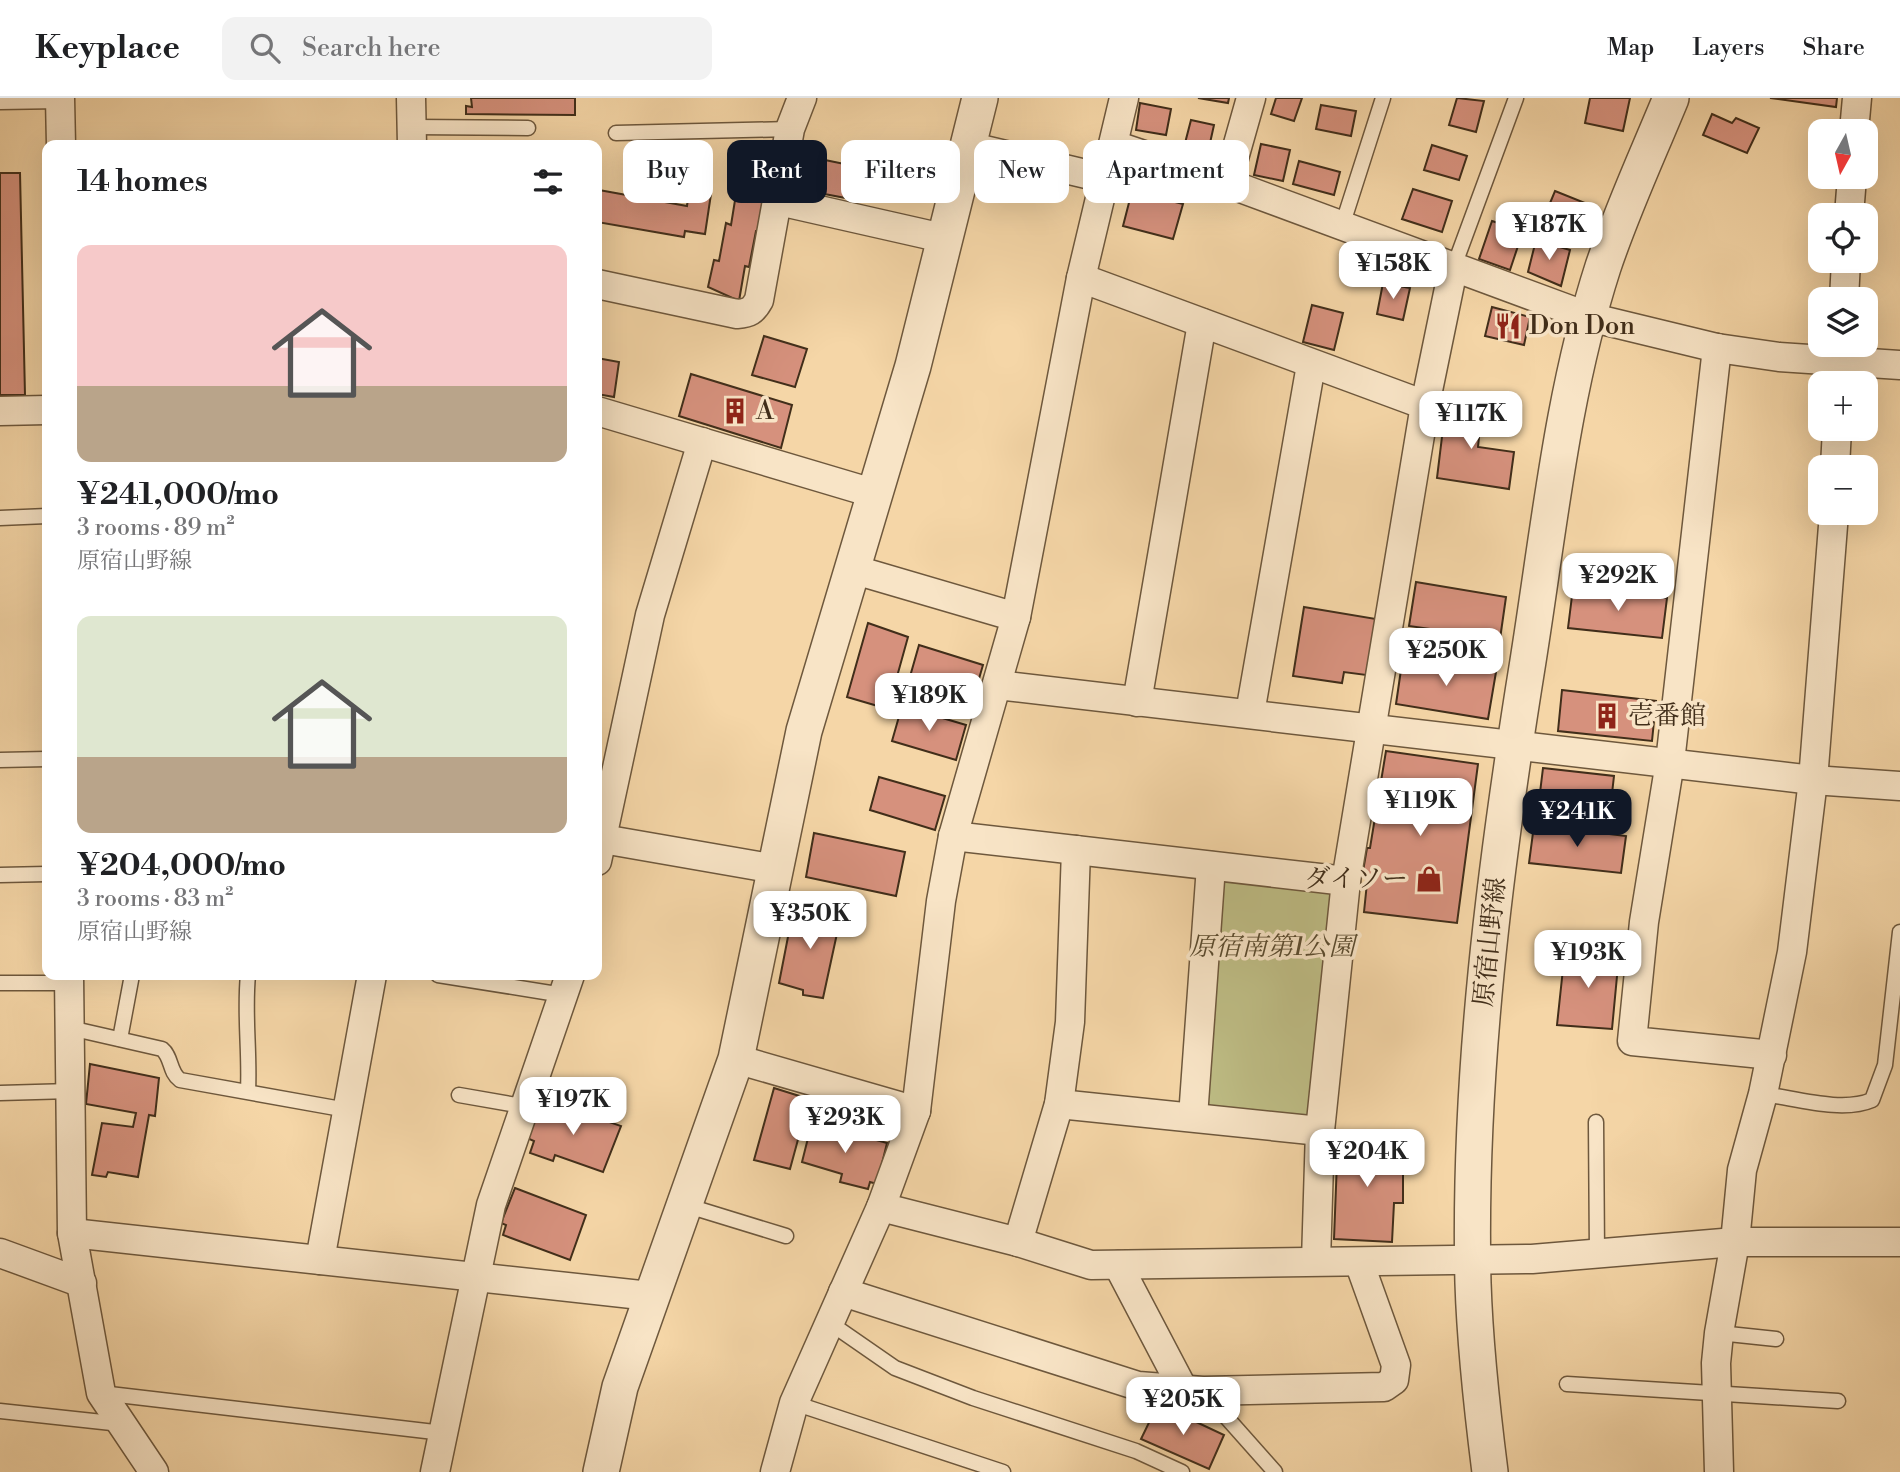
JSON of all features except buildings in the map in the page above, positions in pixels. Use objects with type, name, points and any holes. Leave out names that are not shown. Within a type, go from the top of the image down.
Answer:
[{"type":"street","points":[[411,98],[412,136]]},
{"type":"street","points":[[788,140],[802,98]]},
{"type":"street","points":[[601,1472],[620,1387],[736,1059],[804,731],[876,494],[947,239],[980,98]]},
{"type":"street","points":[[1115,140],[1124,98]]},
{"type":"street","points":[[1239,140],[1251,98]]},
{"type":"street","name":"原宿山野線","points":[[1490,1472],[1479,1376],[1473,1260],[1481,1030],[1490,924],[1515,745],[1572,387],[1589,317],[1622,214],[1671,98]]},
{"type":"street","points":[[1855,119],[1857,98]]},
{"type":"street","points":[[60,100],[61,140]]},
{"type":"street","points":[[968,146],[1083,173]]},
{"type":"street","points":[[1249,191],[1453,269],[1589,317],[1717,348],[1840,363],[1900,365]]},
{"type":"street","points":[[602,285],[747,313],[759,300],[779,203]]},
{"type":"street","points":[[788,203],[947,239]]},
{"type":"street","points":[[775,1472],[794,1403],[881,1207],[916,1111],[941,901],[953,836],[1016,617],[1081,278],[1101,203]]},
{"type":"street","points":[[1316,1262],[1320,1131],[1346,881],[1425,405],[1453,269]]},
{"type":"street","points":[[1081,278],[1425,405]]},
{"type":"street","points":[[1137,702],[1202,323]]},
{"type":"street","points":[[1717,348],[1670,762],[1644,922],[1632,1041],[1772,1055]]},
{"type":"street","points":[[1250,713],[1311,365]]},
{"type":"street","points":[[0,411],[42,410]]},
{"type":"street","points":[[602,412],[876,494]]},
{"type":"street","points":[[602,828],[650,615],[702,442]]},
{"type":"street","points":[[1719,1472],[1716,1394],[1719,1333],[1735,1241],[1742,1170],[1763,1094],[1793,953],[1813,779],[1832,525]]},
{"type":"street","points":[[852,569],[1016,617]]},
{"type":"street","points":[[997,685],[1813,779],[1900,786]]},
{"type":"street","points":[[953,836],[1346,881]]},
{"type":"street","points":[[602,847],[775,869]]},
{"type":"street","points":[[1018,1242],[1059,1104],[1070,1022],[1076,850]]},
{"type":"street","points":[[1193,1117],[1211,866]]},
{"type":"street","points":[[70,980],[72,1233],[101,1393],[153,1472]]},
{"type":"street","points":[[320,1260],[371,980]]},
{"type":"street","points":[[435,1472],[474,1279],[497,1182],[566,985]]},
{"type":"street","points":[[736,1059],[916,1111]]},
{"type":"street","points":[[1059,1104],[1320,1131]]},
{"type":"street","points":[[881,1207],[1018,1242],[1091,1265],[1473,1260],[1597,1255],[1735,1241],[1900,1242]]},
{"type":"street","points":[[72,1233],[474,1279],[650,1296]]},
{"type":"street","points":[[0,1253],[82,1283]]},
{"type":"street","points":[[843,1292],[1138,1386],[1193,1389],[1384,1387],[1391,1384],[1397,1373],[1396,1366],[1359,1262]]},
{"type":"street","points":[[1118,1265],[1193,1389]]},
{"type":"lane","points":[[1342,226],[1382,98]]},
{"type":"lane","points":[[1453,269],[1516,98]]},
{"type":"lane","points":[[0,102],[60,100]]},
{"type":"lane","points":[[412,136],[528,128]]},
{"type":"lane","points":[[616,133],[790,129]]},
{"type":"lane","points":[[0,517],[42,516]]},
{"type":"lane","points":[[0,760],[42,759]]},
{"type":"lane","points":[[0,875],[42,874]]},
{"type":"lane","points":[[1763,1094],[1834,1104],[1861,1105],[1872,1100],[1885,1065],[1900,932]]},
{"type":"lane","points":[[0,983],[52,980]]},
{"type":"lane","points":[[120,1039],[131,980]]},
{"type":"lane","points":[[247,980],[245,1003],[250,1052],[248,1091]]},
{"type":"lane","points":[[502,980],[566,985]]},
{"type":"lane","points":[[70,1028],[165,1050],[173,1073],[180,1080],[347,1110]]},
{"type":"lane","points":[[0,1093],[71,1091]]},
{"type":"lane","points":[[459,1095],[522,1106]]},
{"type":"lane","points":[[1597,1122],[1597,1255]]},
{"type":"lane","points":[[685,1205],[786,1236]]},
{"type":"lane","points":[[830,1323],[895,1368],[973,1398],[1136,1451],[1182,1472]]},
{"type":"lane","points":[[1719,1333],[1776,1339]]},
{"type":"lane","points":[[1567,1384],[1838,1401]]},
{"type":"lane","points":[[1193,1389],[1275,1472]]},
{"type":"lane","points":[[101,1393],[443,1433]]},
{"type":"lane","points":[[794,1403],[1003,1472]]},
{"type":"lane","points":[[0,1411],[121,1424]]},
{"type":"green space","name":"原宿南第1公園","points":[[1211,866],[1346,881],[1320,1131],[1193,1117]]},
{"type":"place","name":"Don Don","points":[[1508,326]]},
{"type":"place","name":"A","points":[[735,411]]},
{"type":"place","name":"壱番館","points":[[1607,716]]},
{"type":"place","name":"ダイソー","points":[[1429,879]]}]
